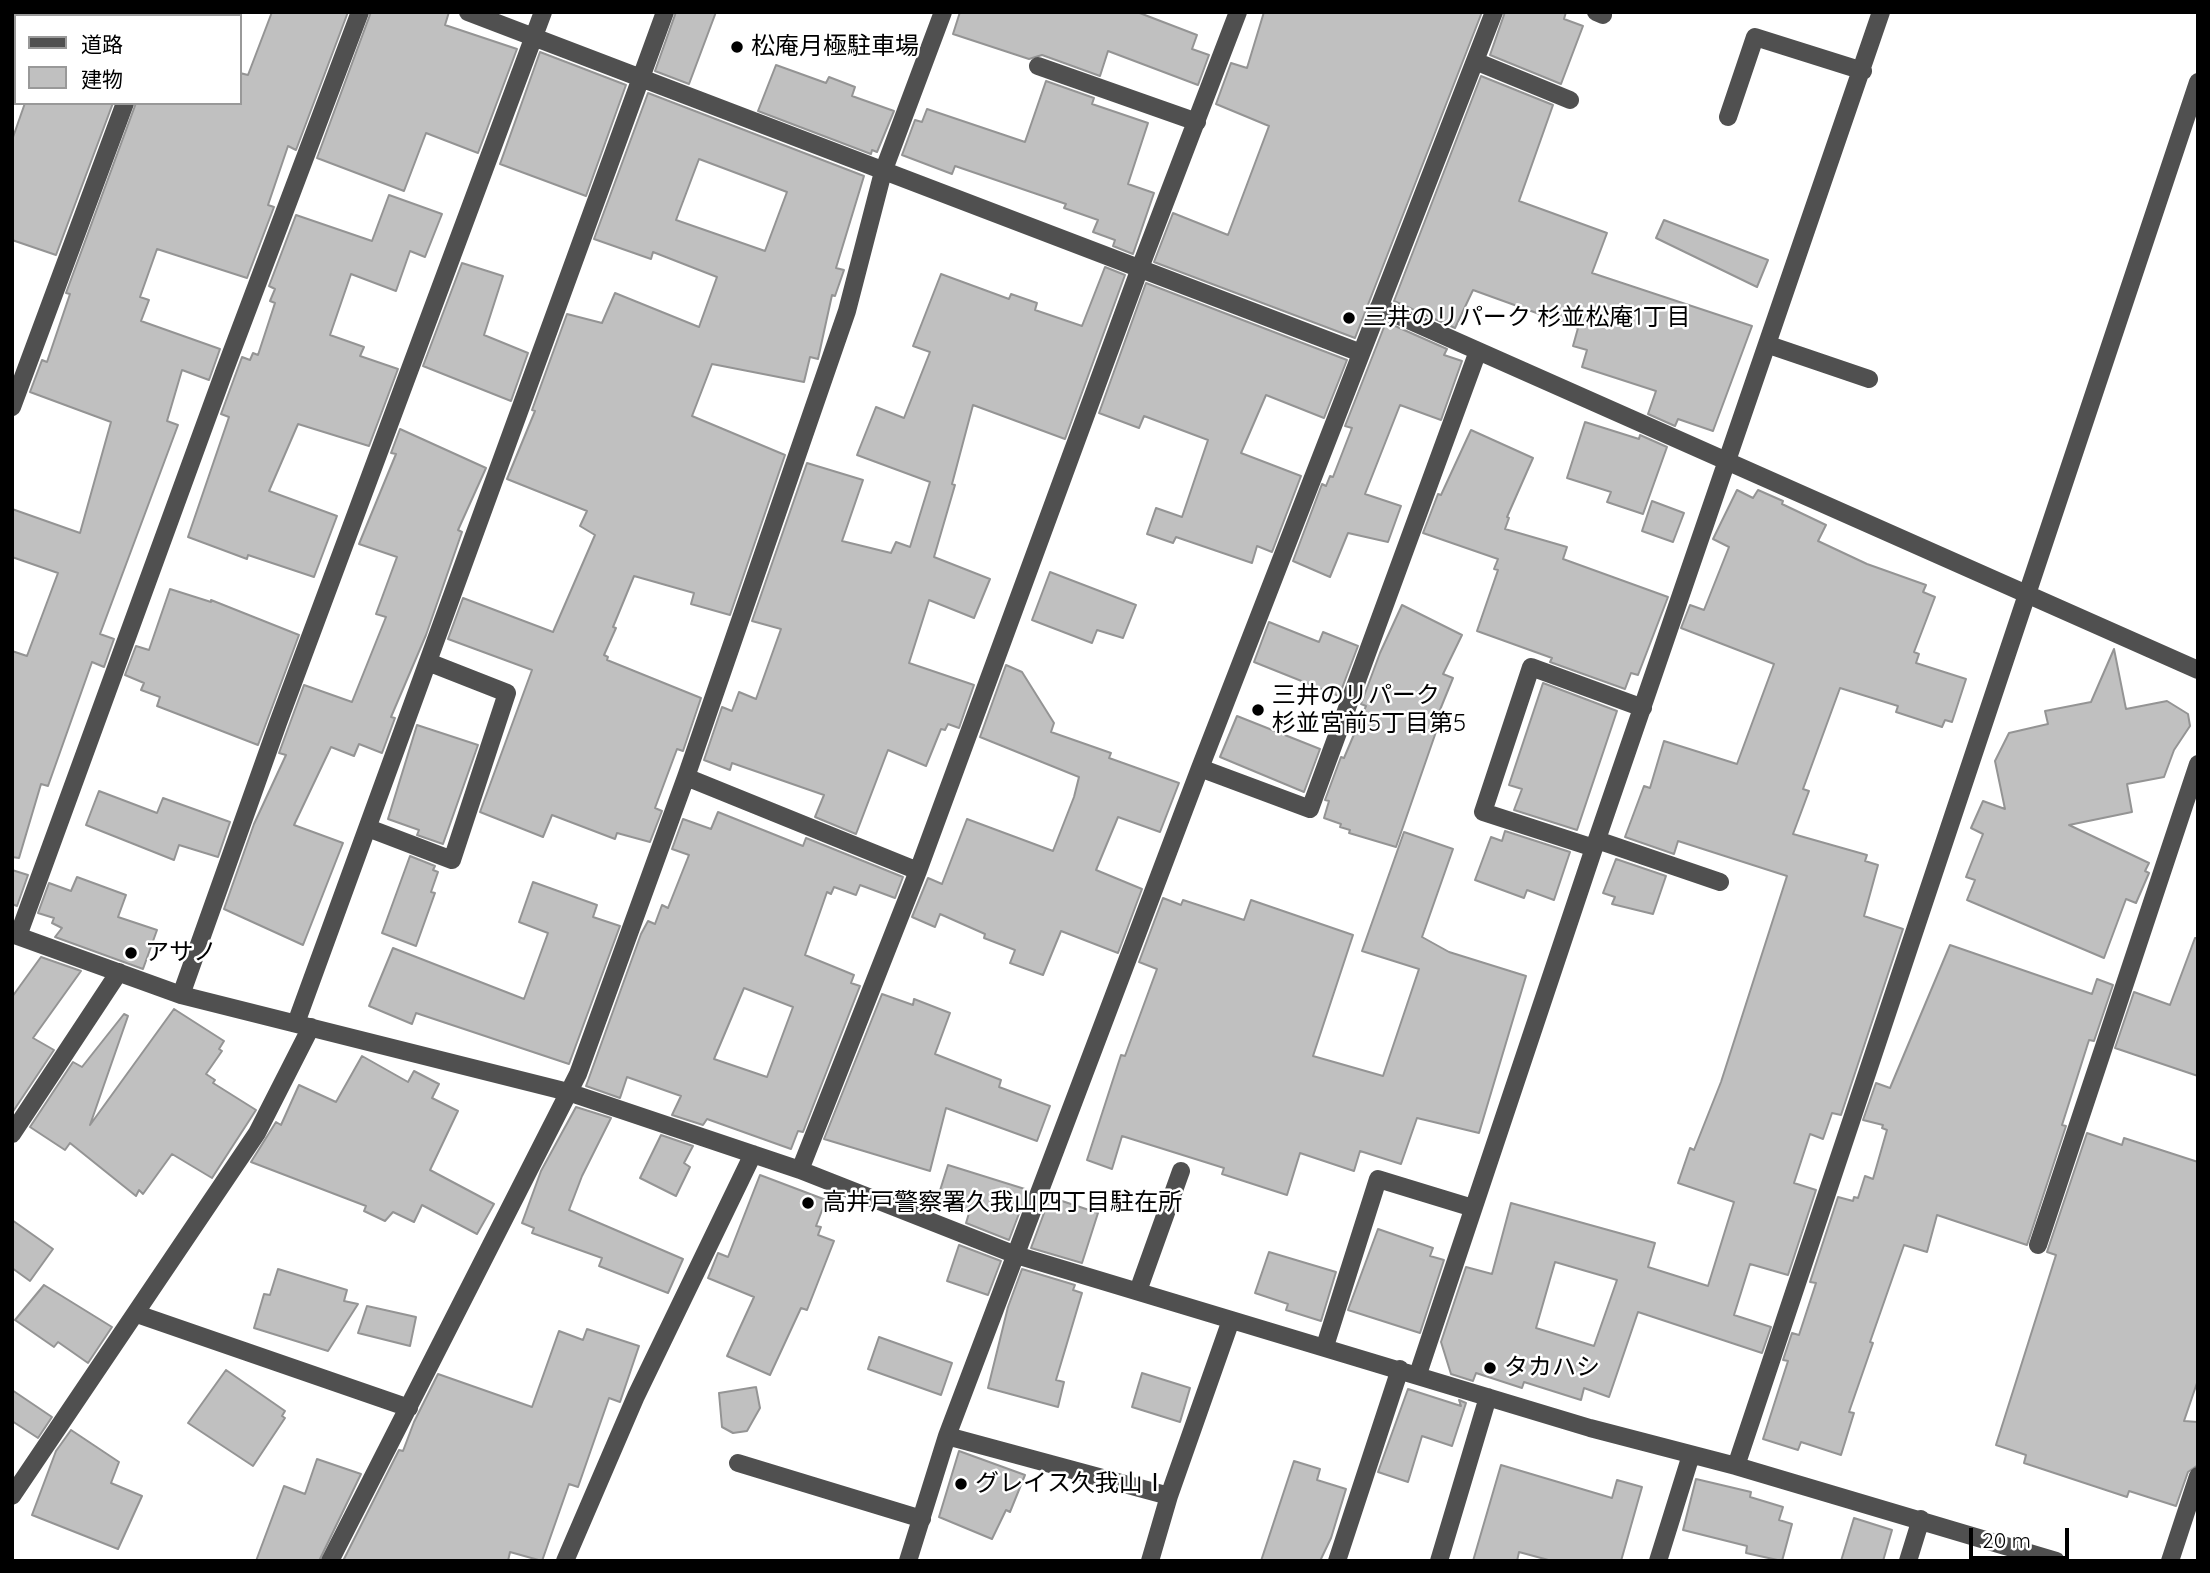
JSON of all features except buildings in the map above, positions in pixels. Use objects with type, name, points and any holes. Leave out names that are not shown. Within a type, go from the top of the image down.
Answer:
[{"type":"street","points":[[360,12],[15,935],[181,995],[568,1092],[800,1170],[1016,1255],[1488,1397],[1921,1519],[2056,1561]]},
{"type":"street","points":[[468,12],[1361,353]]},
{"type":"street","points":[[181,995],[278,723],[543,12]]},
{"type":"street","points":[[12,1496],[257,1133],[304,1025],[368,828],[665,12]]},
{"type":"street","points":[[330,1561],[578,1074],[686,777],[847,311],[883,172],[943,12]]},
{"type":"street","points":[[800,1170],[918,871],[1140,268],[1238,12]]},
{"type":"street","points":[[908,1561],[947,1436],[1200,768],[1494,12]]},
{"type":"street","points":[[1418,1374],[1881,12]]},
{"type":"street","points":[[1728,117],[1755,37],[1863,71]]},
{"type":"street","points":[[1475,61],[1570,100]]},
{"type":"street","points":[[1038,66],[1197,121]]},
{"type":"street","points":[[1737,1466],[2198,82]]},
{"type":"street","points":[[12,407],[124,105]]},
{"type":"street","points":[[1379,307],[2198,670]]},
{"type":"street","points":[[1769,345],[1869,379]]},
{"type":"street","points":[[1200,768],[1310,809],[1478,351]]},
{"type":"street","points":[[368,828],[452,860],[507,693],[428,662]]},
{"type":"street","points":[[1643,708],[1531,667],[1483,812],[1720,883]]},
{"type":"street","points":[[2038,1245],[2198,764]]},
{"type":"street","points":[[686,777],[918,871]]},
{"type":"street","points":[[12,1134],[119,972]]},
{"type":"street","points":[[565,1561],[636,1395],[753,1154]]},
{"type":"street","points":[[1138,1292],[1181,1171]]},
{"type":"street","points":[[1325,1346],[1378,1179],[1473,1208]]},
{"type":"street","points":[[137,1314],[409,1408]]},
{"type":"street","points":[[1150,1561],[1231,1320]]},
{"type":"street","points":[[1337,1561],[1400,1369]]},
{"type":"street","points":[[1439,1561],[1488,1397]]},
{"type":"street","points":[[947,1436],[1170,1496]]},
{"type":"street","points":[[1658,1561],[1691,1455]]},
{"type":"street","points":[[738,1463],[922,1519]]},
{"type":"street","points":[[2170,1561],[2198,1476]]},
{"type":"street","points":[[1908,1561],[1921,1519]]},
{"type":"place","name":"松庵月極駐車場","points":[[737,47]]},
{"type":"place","name":"三井のリパーク 杉並松庵1丁目","points":[[1349,318]]},
{"type":"place","name":"三井のリパーク 杉並宮前5丁目第5","points":[[1258,710]]},
{"type":"place","name":"アサノ","points":[[131,953]]},
{"type":"place","name":"高井戸警察署久我山四丁目駐在所","points":[[808,1203]]},
{"type":"place","name":"タカハシ","points":[[1490,1368]]},
{"type":"place","name":"グレイス久我山Ⅰ","points":[[961,1484]]}]
